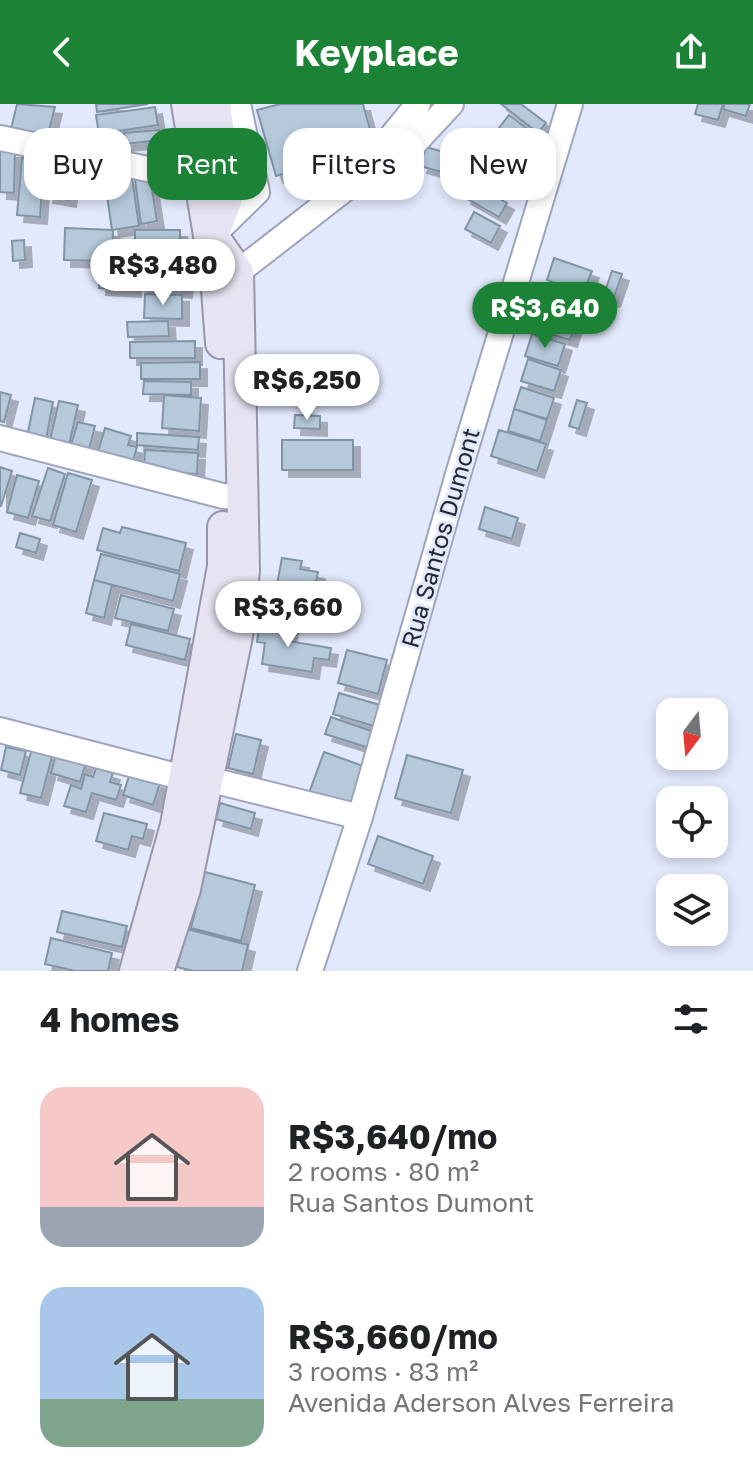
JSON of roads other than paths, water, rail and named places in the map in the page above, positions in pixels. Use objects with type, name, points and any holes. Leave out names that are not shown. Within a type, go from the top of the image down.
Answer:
[{"type":"main road","points":[[187,104],[191,128]]},
{"type":"main road","points":[[215,104],[227,198],[213,236],[227,275]]},
{"type":"main road","points":[[135,971],[237,636],[244,571],[233,497],[227,275],[206,200]]},
{"type":"main road","points":[[158,971],[185,889],[196,778]]},
{"type":"street","points":[[213,236],[257,192],[238,104]]},
{"type":"street","points":[[398,128],[418,104]]},
{"type":"street","points":[[424,133],[451,104]]},
{"type":"street","name":"Rua Santos Dumont","points":[[310,971],[360,817],[455,485],[570,104]]},
{"type":"street","points":[[0,138],[147,169]]},
{"type":"street","points":[[227,275],[328,200]]},
{"type":"street","points":[[0,438],[233,497]]},
{"type":"street","points":[[0,730],[360,817]]}]
